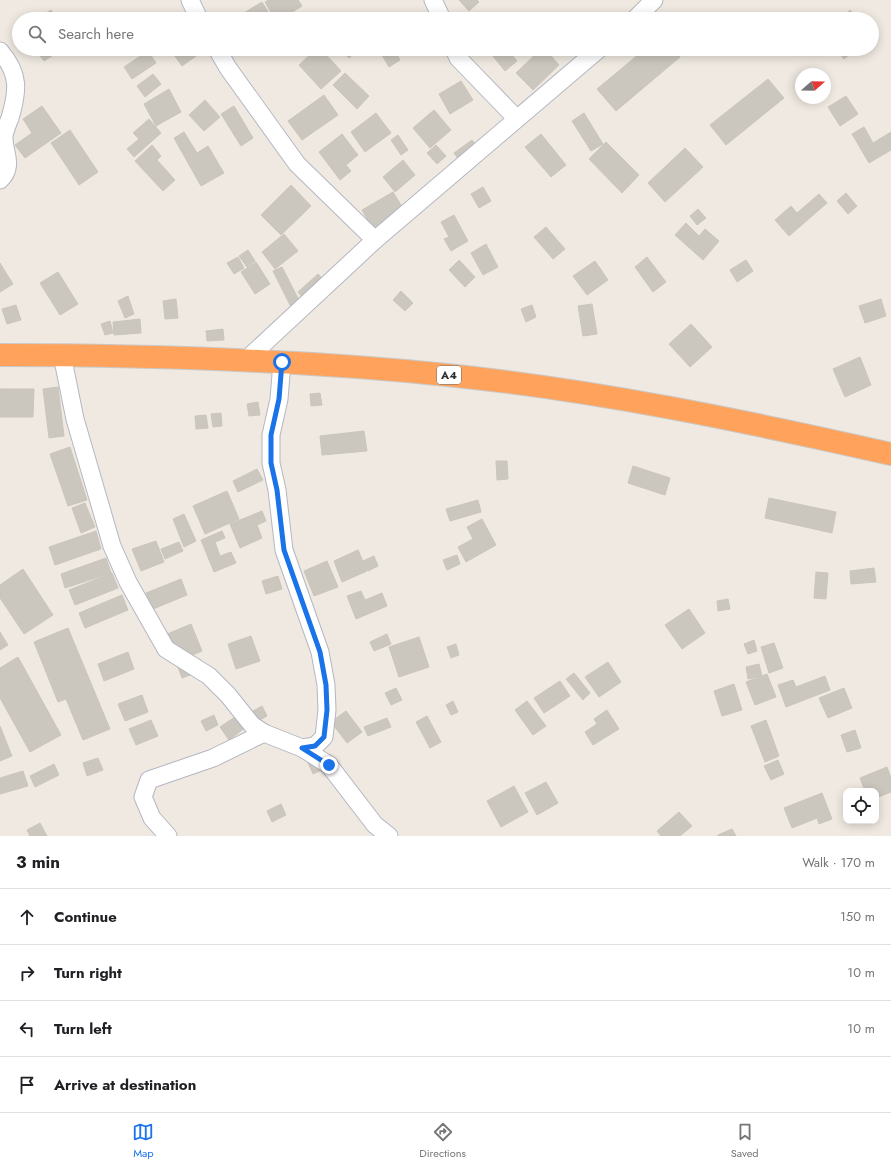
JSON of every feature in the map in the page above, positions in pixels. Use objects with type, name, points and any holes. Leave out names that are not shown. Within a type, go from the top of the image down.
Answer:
[{"type":"highway","name":"A4","points":[[0,355],[62,355],[246,360],[449,375],[556,390],[777,429],[891,454]]},
{"type":"street","points":[[190,0],[196,12]]},
{"type":"street","points":[[433,0],[439,12]]},
{"type":"street","points":[[642,12],[654,0]]},
{"type":"street","points":[[0,51],[7,59],[16,76],[16,95],[4,136],[8,164],[3,177],[0,180]]},
{"type":"street","points":[[220,56],[297,164],[375,240]]},
{"type":"street","points":[[457,56],[516,118]]},
{"type":"street","points":[[246,360],[375,240],[516,118],[591,56]]},
{"type":"street","points":[[62,355],[75,419],[112,546],[128,582],[166,649],[209,676],[228,695],[252,725],[264,733],[302,748],[329,765],[375,825],[389,836]]},
{"type":"street","points":[[282,362],[279,399],[271,435],[271,463],[277,490],[284,550],[320,652],[326,685],[327,710],[324,737],[315,746],[302,748]]},
{"type":"street","points":[[168,836],[152,818],[144,797],[149,780],[213,758],[264,733]]},
{"type":"building","points":[[269,0],[298,0],[302,6],[292,12],[271,12],[265,2]]},
{"type":"building","points":[[459,0],[477,0],[479,2],[469,11]]},
{"type":"building","points":[[262,2],[268,12],[246,12]]},
{"type":"building","points":[[40,56],[52,56],[44,61]]},
{"type":"building","points":[[140,56],[151,56],[156,63],[132,79],[124,67]]},
{"type":"building","points":[[175,56],[196,56],[182,66]]},
{"type":"building","points":[[309,56],[327,56],[341,71],[321,89],[299,65]]},
{"type":"building","points":[[383,56],[398,56],[400,60],[389,67]]},
{"type":"building","points":[[493,56],[513,56],[517,61],[505,71]]},
{"type":"building","points":[[534,56],[551,56],[559,65],[533,90],[516,73]]},
{"type":"building","points":[[637,56],[680,57],[616,111],[597,89]]},
{"type":"building","points":[[345,73],[369,96],[357,109],[333,85]]},
{"type":"building","points":[[153,74],[161,84],[145,97],[137,86]]},
{"type":"building","points":[[768,79],[784,98],[726,145],[710,125]]},
{"type":"building","points":[[461,81],[473,100],[450,114],[439,94]]},
{"type":"building","points":[[169,89],[181,112],[156,126],[144,104]]},
{"type":"building","points":[[324,95],[338,115],[302,140],[288,121]]},
{"type":"building","points":[[846,96],[858,114],[840,126],[828,107]]},
{"type":"building","points":[[205,100],[220,117],[204,131],[189,115]]},
{"type":"building","points":[[42,106],[61,133],[25,158],[15,145],[32,133],[23,119]]},
{"type":"building","points":[[234,106],[253,138],[241,146],[221,114]]},
{"type":"building","points":[[434,110],[451,130],[430,148],[413,128]]},
{"type":"building","points":[[376,113],[391,133],[365,152],[351,132]]},
{"type":"building","points":[[584,113],[603,144],[591,151],[572,121]]},
{"type":"building","points":[[149,119],[161,133],[134,157],[127,149],[139,139],[133,133]]},
{"type":"building","points":[[864,127],[873,143],[891,132],[891,150],[869,163],[852,134]]},
{"type":"building","points":[[70,130],[98,172],[79,185],[51,143]]},
{"type":"building","points":[[184,132],[197,153],[208,146],[224,173],[201,186],[174,138]]},
{"type":"building","points":[[342,134],[358,155],[346,165],[351,171],[340,180],[319,152]]},
{"type":"building","points":[[541,134],[566,165],[551,177],[525,147]]},
{"type":"building","points":[[398,135],[408,150],[401,155],[391,140]]},
{"type":"building","points":[[472,140],[479,149],[461,163],[454,153]]},
{"type":"building","points":[[606,142],[639,175],[622,193],[589,159]]},
{"type":"building","points":[[152,145],[161,156],[157,160],[175,180],[163,191],[135,161]]},
{"type":"building","points":[[436,145],[446,156],[437,164],[427,153]]},
{"type":"building","points":[[685,148],[703,167],[665,202],[648,183]]},
{"type":"building","points":[[403,160],[415,175],[395,192],[383,177]]},
{"type":"building","points":[[291,185],[311,206],[281,235],[261,215]]},
{"type":"building","points":[[483,187],[491,201],[479,208],[471,194]]},
{"type":"building","points":[[393,192],[409,218],[377,236],[362,210]]},
{"type":"building","points":[[846,193],[857,206],[848,214],[837,201]]},
{"type":"building","points":[[819,194],[827,203],[789,236],[775,220],[791,206],[797,213]]},
{"type":"building","points":[[698,209],[706,218],[697,225],[690,216]]},
{"type":"building","points":[[454,215],[468,241],[451,251],[444,239],[449,237],[441,222]]},
{"type":"building","points":[[686,223],[699,236],[705,229],[719,241],[703,260],[675,235]]},
{"type":"building","points":[[546,227],[565,249],[553,259],[534,237]]},
{"type":"building","points":[[284,234],[298,251],[275,269],[262,252]]},
{"type":"building","points":[[486,244],[498,267],[483,275],[471,253]]},
{"type":"building","points":[[248,250],[255,261],[247,267],[239,256]]},
{"type":"building","points":[[238,257],[244,268],[234,274],[227,263]]},
{"type":"building","points":[[647,257],[666,282],[653,292],[635,267]]},
{"type":"building","points":[[459,260],[475,277],[465,287],[449,270]]},
{"type":"building","points":[[746,260],[753,271],[737,282],[730,270]]},
{"type":"building","points":[[595,261],[608,280],[587,295],[573,276]]},
{"type":"building","points":[[256,262],[270,284],[255,294],[241,272]]},
{"type":"building","points":[[0,263],[13,284],[0,292]]},
{"type":"building","points":[[282,267],[302,306],[293,311],[273,271]]},
{"type":"building","points":[[58,272],[78,304],[60,315],[40,283]]},
{"type":"building","points":[[318,274],[329,286],[309,305],[298,292]]},
{"type":"building","points":[[401,291],[413,303],[405,311],[393,300]]},
{"type":"building","points":[[128,296],[134,314],[125,318],[118,301]]},
{"type":"building","points":[[176,299],[178,318],[165,319],[163,301]]},
{"type":"building","points":[[881,299],[886,316],[865,323],[859,306]]},
{"type":"building","points":[[592,304],[597,334],[583,336],[578,306]]},
{"type":"building","points":[[16,305],[21,320],[7,324],[2,309]]},
{"type":"building","points":[[532,305],[536,317],[526,322],[521,309]]},
{"type":"building","points":[[140,319],[141,333],[114,335],[113,322]]},
{"type":"building","points":[[110,321],[113,333],[105,335],[101,324]]},
{"type":"building","points":[[691,324],[712,347],[690,367],[669,344]]},
{"type":"building","points":[[223,329],[224,340],[207,341],[206,331]]},
{"type":"building","points":[[860,357],[871,385],[845,397],[833,369]]},
{"type":"building","points":[[58,387],[64,436],[49,438],[43,389]]},
{"type":"building","points":[[0,389],[34,389],[33,417],[0,417]]},
{"type":"building","points":[[320,393],[322,405],[311,406],[310,394]]},
{"type":"building","points":[[258,402],[260,415],[249,416],[247,404]]},
{"type":"building","points":[[221,413],[222,426],[213,427],[211,414]]},
{"type":"building","points":[[206,415],[208,428],[196,429],[195,416]]},
{"type":"building","points":[[364,431],[367,451],[322,455],[320,436]]},
{"type":"building","points":[[70,447],[87,500],[68,506],[50,454]]},
{"type":"building","points":[[496,461],[507,461],[508,479],[497,480]]},
{"type":"building","points":[[633,466],[670,478],[665,495],[628,483]]},
{"type":"building","points":[[257,469],[263,480],[238,492],[233,481]]},
{"type":"building","points":[[227,491],[239,519],[205,534],[193,506]]},
{"type":"building","points":[[769,498],[836,512],[832,533],[765,518]]},
{"type":"building","points":[[478,500],[481,512],[450,521],[446,509]]},
{"type":"building","points":[[85,503],[95,527],[81,533],[72,508]]},
{"type":"building","points":[[262,511],[266,521],[257,525],[262,538],[240,548],[230,524]]},
{"type":"building","points":[[184,514],[196,541],[184,547],[173,519]]},
{"type":"building","points":[[482,519],[496,545],[466,562],[458,547],[473,539],[467,527]]},
{"type":"building","points":[[96,531],[101,549],[55,565],[49,547]]},
{"type":"building","points":[[222,531],[225,538],[215,542],[220,556],[231,552],[236,563],[214,572],[201,540]]},
{"type":"building","points":[[156,541],[164,562],[141,571],[132,549]]},
{"type":"building","points":[[179,542],[183,551],[165,559],[161,549]]},
{"type":"building","points":[[358,550],[367,571],[342,582],[334,561]]},
{"type":"building","points":[[457,555],[460,564],[447,570],[443,560]]},
{"type":"building","points":[[374,556],[378,566],[368,571],[363,561]]},
{"type":"building","points":[[106,558],[111,573],[65,588],[61,574]]},
{"type":"building","points":[[327,561],[338,587],[314,596],[304,571]]},
{"type":"building","points":[[874,568],[876,582],[851,584],[850,571]]},
{"type":"building","points":[[23,569],[53,615],[24,634],[0,598],[0,585]]},
{"type":"building","points":[[816,572],[828,573],[826,599],[814,598]]},
{"type":"building","points":[[112,573],[118,588],[75,605],[69,590]]},
{"type":"building","points":[[278,576],[282,589],[266,594],[262,581]]},
{"type":"building","points":[[181,579],[187,595],[153,609],[146,593]]},
{"type":"building","points":[[361,591],[365,600],[382,593],[387,606],[356,619],[347,596]]},
{"type":"building","points":[[122,595],[128,610],[85,628],[79,613]]},
{"type":"building","points":[[728,599],[730,609],[718,611],[717,601]]},
{"type":"building","points":[[689,609],[705,633],[682,649],[665,625]]},
{"type":"building","points":[[191,624],[202,651],[176,662],[165,635]]},
{"type":"building","points":[[68,628],[110,729],[83,740],[66,699],[58,702],[34,642]]},
{"type":"building","points":[[0,632],[8,645],[0,650]]},
{"type":"building","points":[[387,634],[391,644],[374,651],[370,642]]},
{"type":"building","points":[[251,636],[260,661],[236,669],[228,644]]},
{"type":"building","points":[[419,637],[429,667],[399,677],[389,647]]},
{"type":"building","points":[[754,640],[757,651],[748,654],[744,644]]},
{"type":"building","points":[[774,643],[783,668],[769,673],[761,647]]},
{"type":"building","points":[[456,644],[459,655],[451,658],[447,647]]},
{"type":"building","points":[[128,652],[134,669],[104,681],[98,664]]},
{"type":"building","points":[[18,657],[61,735],[30,752],[0,698],[0,668]]},
{"type":"building","points":[[200,659],[204,670],[182,678],[178,667]]},
{"type":"building","points":[[608,662],[621,682],[599,697],[585,677]]},
{"type":"building","points":[[759,664],[762,676],[748,679],[746,667]]},
{"type":"building","points":[[574,673],[590,693],[583,700],[566,679]]},
{"type":"building","points":[[767,674],[776,697],[755,705],[746,682]]},
{"type":"building","points":[[825,676],[830,690],[786,707],[778,685],[793,680],[796,687]]},
{"type":"building","points":[[560,681],[570,696],[544,713],[534,698]]},
{"type":"building","points":[[734,684],[742,710],[722,716],[714,691]]},
{"type":"building","points":[[396,688],[402,700],[391,705],[385,693]]},
{"type":"building","points":[[844,688],[852,708],[828,718],[819,698]]},
{"type":"building","points":[[142,695],[148,712],[125,721],[118,704]]},
{"type":"building","points":[[453,701],[458,712],[451,715],[446,705]]},
{"type":"building","points":[[527,701],[546,726],[533,735],[515,710]]},
{"type":"building","points":[[262,706],[267,716],[258,721],[253,711]]},
{"type":"building","points":[[607,710],[619,729],[593,745],[585,732],[597,724],[594,719]]},
{"type":"building","points":[[346,711],[362,732],[347,743],[331,722]]},
{"type":"building","points":[[214,715],[218,725],[206,731],[201,721]]},
{"type":"building","points":[[238,715],[246,727],[229,740],[220,727]]},
{"type":"building","points":[[427,716],[441,742],[430,748],[416,722]]},
{"type":"building","points":[[387,718],[391,727],[368,736],[364,727]]},
{"type":"building","points":[[151,720],[158,736],[136,745],[129,729]]},
{"type":"building","points":[[766,720],[779,756],[765,762],[751,726]]},
{"type":"building","points":[[0,726],[12,756],[0,761]]},
{"type":"building","points":[[855,730],[861,748],[847,752],[841,735]]},
{"type":"building","points":[[305,756],[323,769],[313,774]]},
{"type":"building","points":[[98,758],[103,770],[87,776],[83,763]]},
{"type":"building","points":[[778,760],[784,774],[771,780],[764,766]]},
{"type":"building","points":[[54,764],[59,775],[35,787],[30,776]]},
{"type":"building","points":[[887,767],[891,778],[891,792],[879,797],[879,788],[864,788],[860,778]]},
{"type":"building","points":[[23,771],[28,786],[0,794],[0,778]]},
{"type":"building","points":[[546,782],[558,803],[537,815],[525,793]]},
{"type":"building","points":[[514,786],[528,812],[501,827],[487,801]]},
{"type":"building","points":[[822,793],[832,819],[819,824],[817,818],[792,828],[784,808]]},
{"type":"building","points":[[281,804],[286,815],[272,822],[267,811]]},
{"type":"building","points":[[679,812],[692,826],[680,836],[661,836],[657,831]]},
{"type":"building","points":[[40,823],[47,836],[30,836],[27,830]]},
{"type":"building","points":[[732,829],[736,836],[718,836],[718,835]]},
{"type":"route","points":[[282,362],[279,399],[271,435],[271,463],[277,490],[284,550],[320,652],[326,685],[327,710],[324,737],[315,746],[302,748],[329,765]]}]
